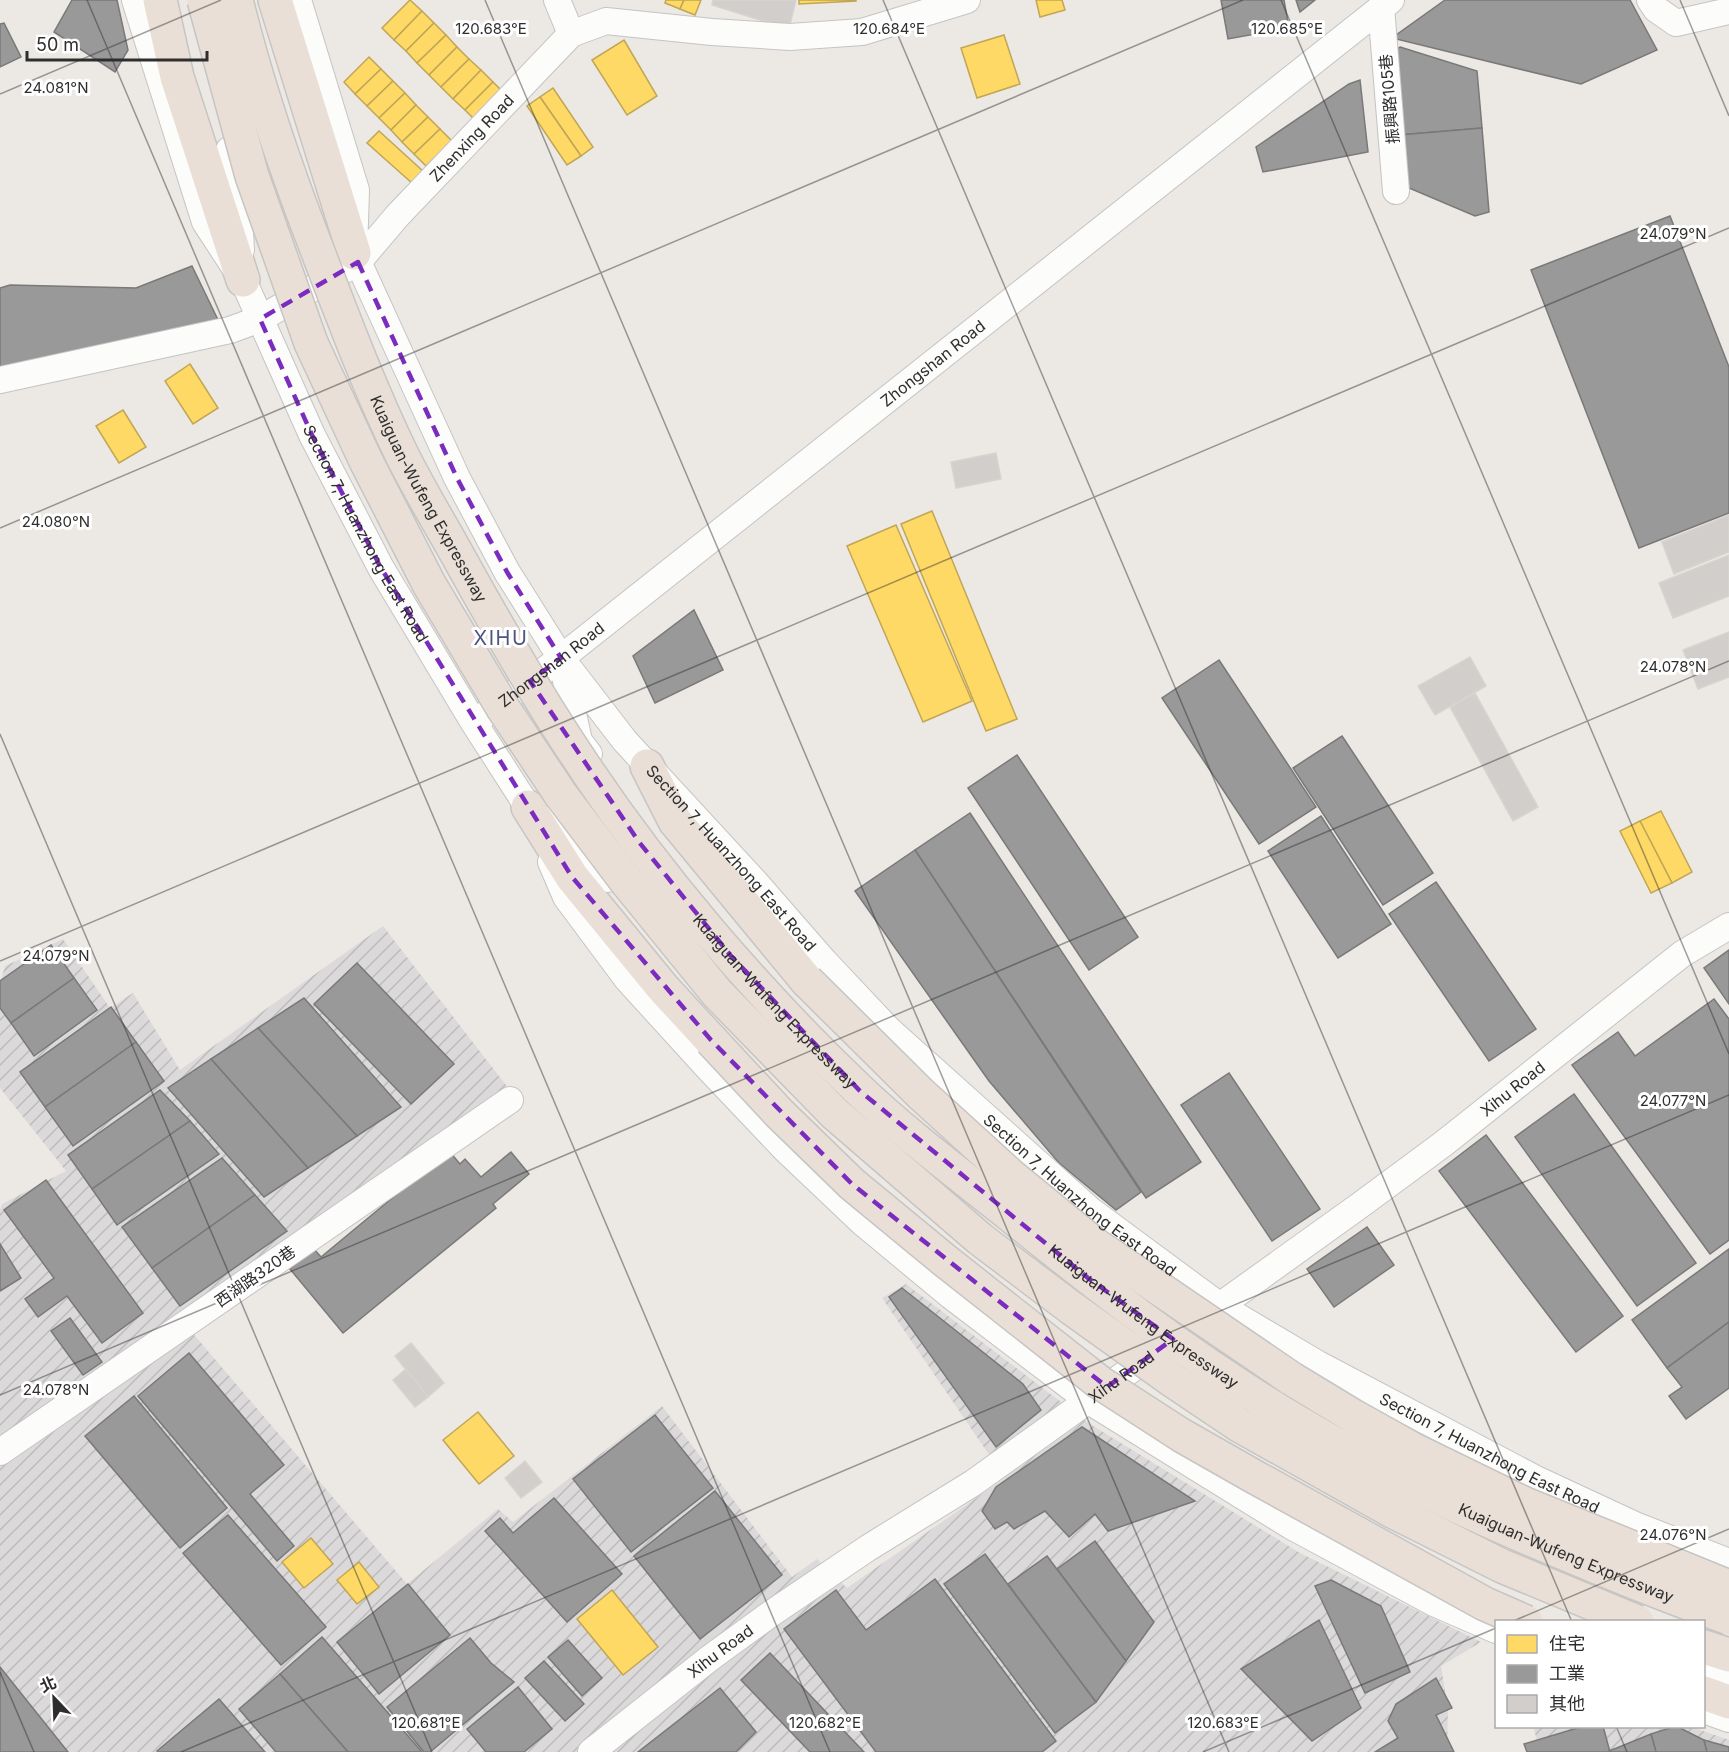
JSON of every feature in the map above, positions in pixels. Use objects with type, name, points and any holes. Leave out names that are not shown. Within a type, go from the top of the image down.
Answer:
[{"type":"highway","points":[[160,0],[177,77],[243,280]]},
{"type":"highway","name":"Kuaiguan-Wufeng Expressway","points":[[204,0],[256,187],[311,343],[366,461],[429,584],[503,708],[561,795],[626,881],[717,993],[834,1113],[971,1231],[1070,1307],[1172,1380],[1239,1425],[1394,1512],[1502,1566],[1632,1620]]},
{"type":"highway","name":"Kuaiguan-Wufeng Expressway","points":[[236,0],[251,59],[286,169],[346,326],[402,456],[509,648],[578,757],[639,842],[747,973],[860,1091],[1088,1278],[1215,1370],[1297,1422],[1390,1475],[1507,1530],[1680,1601],[1729,1618]]},
{"type":"highway","points":[[275,0],[356,257]]},
{"type":"highway","points":[[647,766],[675,821],[807,981],[921,1094],[1011,1176],[1094,1244],[1292,1379],[1412,1449],[1525,1504],[1729,1587]]},
{"type":"highway","points":[[528,807],[572,877],[663,988],[779,1113],[852,1184],[943,1259],[1099,1382],[1181,1435],[1485,1604],[1521,1620]]},
{"type":"highway","points":[[1705,1647],[1729,1655]]},
{"type":"highway","points":[[1705,1693],[1729,1702]]},
{"type":"street","name":"Section 7, Huanzhong East Road","points":[[135,0],[205,222],[243,280],[312,435],[381,568],[474,723],[528,807],[566,897],[627,979],[785,1149],[863,1223],[951,1296],[1089,1401],[1291,1526],[1434,1603],[1495,1629]]},
{"type":"street","name":"Section 7, Huanzhong East Road","points":[[190,0],[237,178],[243,280]]},
{"type":"street","points":[[248,0],[262,59],[297,166],[326,236],[356,257]]},
{"type":"street","name":"Section 7, Huanzhong East Road","points":[[298,0],[356,190],[356,257],[457,478],[507,572],[561,658],[647,766],[890,1030],[1090,1210],[1220,1306],[1318,1364],[1536,1479],[1635,1525],[1729,1562]]},
{"type":"street","points":[[557,0],[571,34]]},
{"type":"street","name":"Zhenxing Road","points":[[0,380],[230,330],[260,318],[356,257],[571,34],[606,21],[790,38],[862,32],[967,0]]},
{"type":"street","points":[[1650,0],[1656,9],[1676,23],[1729,11]]},
{"type":"street","name":"振興路105巷","points":[[1386,3],[1396,190]]},
{"type":"street","name":"Zhongshan Road","points":[[474,723],[561,658],[1386,3]]},
{"type":"street","name":"Section 7, Huanzhong East Road","points":[[561,658],[579,741],[695,897],[866,1086],[1018,1213],[1094,1272],[1301,1416],[1395,1468],[1511,1522],[1683,1594],[1729,1609]]},
{"type":"street","name":"Section 7, Huanzhong East Road","points":[[528,807],[596,864],[675,967],[775,1074],[973,1247],[1063,1317],[1233,1433],[1392,1522],[1591,1620]]},
{"type":"street","name":"Xihu Road","points":[[591,1752],[710,1658],[769,1615],[868,1548],[972,1483],[1220,1306],[1443,1144],[1682,954],[1729,926]]},
{"type":"street","name":"西湖路320巷","points":[[0,1452],[510,1100]]},
{"type":"street","points":[[1705,1670],[1729,1678]]},
{"type":"street","points":[[1705,1710],[1729,1719]]},
{"type":"highlighted area","points":[[358,262],[457,478],[507,572],[561,658],[530,681],[639,842],[731,956],[860,1091],[1088,1278],[1173,1339],[1107,1387],[1099,1382],[852,1184],[711,1040],[572,877],[381,568],[312,435],[260,319]]},
{"type":"shaded area","points":[[383,926],[509,1089],[178,1316],[407,1584],[498,1509],[513,1522],[662,1406],[792,1577],[817,1559],[847,1588],[1005,1478],[882,1298],[906,1284],[1090,1424],[1300,1553],[1481,1642],[1441,1666],[1448,1709],[1447,1752],[0,1752],[0,1210],[2,1204],[66,1171],[0,1088],[0,983],[5,966],[63,939],[110,1008],[133,993],[180,1070]]},
{"type":"shaded area","points":[[1533,1728],[1695,1728],[1729,1740],[1729,1752],[1541,1752]]},
{"type":"building: 住宅","points":[[410,0],[422,11],[394,40],[382,28]]},
{"type":"building: 住宅","points":[[666,0],[684,0],[680,9],[665,3]]},
{"type":"building: 住宅","points":[[684,0],[701,0],[695,15],[680,9]]},
{"type":"building: 住宅","points":[[799,0],[856,0],[856,1],[799,4]]},
{"type":"building: 住宅","points":[[1036,0],[1062,0],[1065,10],[1040,17]]},
{"type":"building: 住宅","points":[[422,11],[434,23],[406,51],[394,40]]},
{"type":"building: 住宅","points":[[434,23],[446,35],[417,63],[406,51]]},
{"type":"building: 住宅","points":[[446,35],[457,47],[429,75],[417,63]]},
{"type":"building: 住宅","points":[[1004,35],[1020,84],[977,98],[961,48]]},
{"type":"building: 住宅","points":[[624,40],[657,96],[627,115],[592,60]]},
{"type":"building: 住宅","points":[[457,47],[469,59],[441,87],[429,75]]},
{"type":"building: 住宅","points":[[369,57],[381,69],[355,94],[344,82]]},
{"type":"building: 住宅","points":[[469,59],[481,70],[453,99],[441,87]]},
{"type":"building: 住宅","points":[[381,69],[393,81],[367,106],[355,94]]},
{"type":"building: 住宅","points":[[481,70],[493,82],[465,110],[453,99]]},
{"type":"building: 住宅","points":[[393,81],[405,93],[379,118],[367,106]]},
{"type":"building: 住宅","points":[[493,82],[505,94],[477,122],[465,110]]},
{"type":"building: 住宅","points":[[553,88],[593,147],[581,156],[540,97]]},
{"type":"building: 住宅","points":[[405,93],[416,105],[391,130],[379,118]]},
{"type":"building: 住宅","points":[[540,97],[581,156],[567,165],[527,106]]},
{"type":"building: 住宅","points":[[416,105],[428,117],[402,142],[391,130]]},
{"type":"building: 住宅","points":[[428,117],[440,129],[414,154],[402,142]]},
{"type":"building: 住宅","points":[[440,129],[452,141],[426,166],[414,154]]},
{"type":"building: 住宅","points":[[379,131],[424,172],[413,184],[367,143]]},
{"type":"building: 住宅","points":[[190,364],[218,408],[193,424],[165,381]]},
{"type":"building: 住宅","points":[[123,410],[146,447],[119,463],[96,426]]},
{"type":"building: 住宅","points":[[932,511],[1017,719],[986,731],[901,524]]},
{"type":"building: 住宅","points":[[896,525],[972,701],[923,722],[847,546]]},
{"type":"building: 住宅","points":[[1661,811],[1692,872],[1672,883],[1640,821]]},
{"type":"building: 住宅","points":[[1640,821],[1672,883],[1651,893],[1620,831]]},
{"type":"building: 住宅","points":[[478,1412],[514,1456],[479,1484],[443,1440]]},
{"type":"building: 住宅","points":[[311,1538],[333,1564],[304,1588],[282,1562]]},
{"type":"building: 住宅","points":[[359,1562],[379,1587],[357,1604],[337,1580]]},
{"type":"building: 住宅","points":[[612,1590],[658,1647],[623,1675],[577,1619]]},
{"type":"building: 工業","points":[[72,0],[117,0],[128,50],[115,72],[54,32]]},
{"type":"building: 工業","points":[[1221,0],[1284,0],[1289,28],[1228,39]]},
{"type":"building: 工業","points":[[1296,0],[1315,0],[1300,12]]},
{"type":"building: 工業","points":[[1445,0],[1630,0],[1657,50],[1581,84],[1392,38]]},
{"type":"building: 工業","points":[[4,23],[21,57],[0,67],[0,24]]},
{"type":"building: 工業","points":[[1400,47],[1477,71],[1482,128],[1399,135],[1393,52]]},
{"type":"building: 工業","points":[[1360,80],[1368,152],[1263,172],[1256,147],[1349,84]]},
{"type":"building: 工業","points":[[1482,128],[1489,212],[1475,216],[1402,185],[1399,135]]},
{"type":"building: 工業","points":[[1670,216],[1729,367],[1729,513],[1639,548],[1531,270]]},
{"type":"building: 工業","points":[[192,266],[220,324],[0,372],[0,288],[10,285],[136,288]]},
{"type":"building: 工業","points":[[694,610],[723,670],[655,703],[633,656]]},
{"type":"building: 工業","points":[[1219,660],[1316,807],[1259,844],[1162,698]]},
{"type":"building: 工業","points":[[1342,736],[1433,873],[1383,905],[1293,768]]},
{"type":"building: 工業","points":[[1017,755],[1138,937],[1089,970],[968,788]]},
{"type":"building: 工業","points":[[970,813],[1201,1162],[1146,1198],[915,850]]},
{"type":"building: 工業","points":[[1321,816],[1391,924],[1338,958],[1268,851]]},
{"type":"building: 工業","points":[[915,850],[1141,1192],[1116,1210],[1059,1163],[989,1081],[855,891]]},
{"type":"building: 工業","points":[[1436,882],[1536,1029],[1489,1061],[1389,914]]},
{"type":"building: 工業","points":[[51,945],[74,978],[11,1023],[0,1008],[0,981]]},
{"type":"building: 工業","points":[[1729,950],[1729,1004],[1704,968]]},
{"type":"building: 工業","points":[[357,963],[454,1064],[411,1104],[314,1004]]},
{"type":"building: 工業","points":[[74,978],[97,1010],[34,1056],[11,1023]]},
{"type":"building: 工業","points":[[304,998],[401,1107],[357,1136],[258,1028]]},
{"type":"building: 工業","points":[[1714,999],[1729,1019],[1729,1240],[1710,1254],[1572,1065],[1618,1032],[1635,1056]]},
{"type":"building: 工業","points":[[111,1007],[136,1042],[45,1107],[20,1072]]},
{"type":"building: 工業","points":[[258,1028],[357,1136],[308,1168],[211,1059]]},
{"type":"building: 工業","points":[[136,1042],[164,1081],[73,1146],[45,1107]]},
{"type":"building: 工業","points":[[211,1059],[308,1168],[264,1197],[168,1088]]},
{"type":"building: 工業","points":[[1229,1073],[1320,1209],[1272,1241],[1181,1105]]},
{"type":"building: 工業","points":[[160,1090],[190,1121],[92,1189],[68,1155]]},
{"type":"building: 工業","points":[[1574,1094],[1696,1263],[1637,1306],[1515,1137]]},
{"type":"building: 工業","points":[[190,1121],[219,1154],[117,1225],[92,1189]]},
{"type":"building: 工業","points":[[1486,1135],[1623,1316],[1576,1352],[1439,1171]]},
{"type":"building: 工業","points":[[449,1151],[460,1164],[465,1159],[481,1177],[511,1152],[529,1174],[493,1204],[496,1208],[343,1333],[290,1269],[314,1249],[321,1257]]},
{"type":"building: 工業","points":[[222,1158],[255,1195],[152,1268],[122,1227]]},
{"type":"building: 工業","points":[[46,1180],[143,1313],[102,1343],[67,1296],[38,1317],[25,1299],[54,1278],[4,1210]]},
{"type":"building: 工業","points":[[255,1195],[287,1231],[180,1306],[152,1268]]},
{"type":"building: 工業","points":[[1367,1227],[1394,1265],[1334,1307],[1307,1269]]},
{"type":"building: 工業","points":[[0,1244],[21,1278],[0,1291]]},
{"type":"building: 工業","points":[[1729,1249],[1729,1322],[1667,1368],[1632,1320]]},
{"type":"building: 工業","points":[[902,1288],[1023,1384],[1041,1410],[996,1447],[889,1297]]},
{"type":"building: 工業","points":[[70,1318],[102,1362],[83,1375],[51,1331]]},
{"type":"building: 工業","points":[[1729,1322],[1729,1388],[1686,1419],[1669,1396],[1682,1387],[1667,1368]]},
{"type":"building: 工業","points":[[189,1353],[284,1465],[250,1494],[294,1546],[277,1561],[138,1396]]},
{"type":"building: 工業","points":[[134,1396],[227,1508],[180,1548],[85,1436]]},
{"type":"building: 工業","points":[[655,1415],[713,1488],[631,1552],[573,1479]]},
{"type":"building: 工業","points":[[1082,1427],[1195,1501],[1108,1531],[1095,1514],[1069,1537],[1045,1511],[1014,1529],[1007,1522],[995,1529],[982,1511],[996,1487]]},
{"type":"building: 工業","points":[[715,1491],[782,1575],[700,1639],[634,1556]]},
{"type":"building: 工業","points":[[554,1498],[622,1574],[567,1622],[485,1531],[500,1518],[513,1533]]},
{"type":"building: 工業","points":[[228,1515],[326,1627],[281,1665],[183,1553]]},
{"type":"building: 工業","points":[[1095,1541],[1154,1622],[1126,1661],[1057,1569]]},
{"type":"building: 工業","points":[[985,1554],[1096,1702],[1055,1733],[944,1584]]},
{"type":"building: 工業","points":[[1047,1556],[1126,1661],[1096,1702],[1008,1584]]},
{"type":"building: 工業","points":[[935,1579],[1056,1741],[1042,1752],[876,1752],[784,1629],[836,1590],[866,1630]]},
{"type":"building: 工業","points":[[1331,1580],[1381,1606],[1410,1672],[1365,1693],[1315,1586]]},
{"type":"building: 工業","points":[[408,1584],[450,1635],[379,1694],[337,1642]]},
{"type":"building: 工業","points":[[1319,1620],[1361,1708],[1312,1741],[1241,1669]]},
{"type":"building: 工業","points":[[322,1637],[422,1752],[348,1752],[280,1674]]},
{"type":"building: 工業","points":[[470,1638],[491,1663],[514,1682],[430,1752],[424,1752],[387,1707]]},
{"type":"building: 工業","points":[[568,1640],[602,1678],[582,1696],[548,1657]]},
{"type":"building: 工業","points":[[770,1653],[864,1752],[810,1752],[741,1680]]},
{"type":"building: 工業","points":[[544,1661],[584,1704],[565,1721],[525,1678]]},
{"type":"building: 工業","points":[[0,1667],[68,1752],[0,1752]]},
{"type":"building: 工業","points":[[280,1674],[348,1752],[276,1752],[239,1709]]},
{"type":"building: 工業","points":[[1436,1678],[1452,1708],[1436,1715],[1454,1752],[1375,1752],[1398,1738],[1388,1721],[1396,1704]]},
{"type":"building: 工業","points":[[518,1687],[552,1729],[524,1752],[486,1752],[467,1729]]},
{"type":"building: 工業","points":[[720,1688],[756,1732],[736,1752],[638,1752]]},
{"type":"building: 工業","points":[[219,1699],[265,1752],[157,1751]]},
{"type":"building: 工業","points":[[1577,1728],[1604,1728],[1610,1752],[1527,1752],[1524,1744]]},
{"type":"building: 工業","points":[[1670,1728],[1680,1728],[1704,1740],[1707,1752],[1656,1752],[1651,1734]]},
{"type":"building: 工業","points":[[1651,1734],[1656,1752],[1609,1751]]},
{"type":"building: 工業","points":[[1704,1740],[1729,1747],[1729,1752],[1707,1752]]},
{"type":"building: 其他","points":[[713,0],[796,0],[789,29],[712,5]]},
{"type":"building: 其他","points":[[996,453],[1001,479],[956,488],[951,462]]},
{"type":"building: 其他","points":[[1729,515],[1729,552],[1674,574],[1662,542]]},
{"type":"building: 其他","points":[[1729,555],[1729,596],[1673,618],[1659,583]]},
{"type":"building: 其他","points":[[1729,632],[1729,677],[1698,689],[1683,650]]},
{"type":"building: 其他","points":[[1470,657],[1486,686],[1435,715],[1418,686]]},
{"type":"building: 其他","points":[[1475,693],[1538,807],[1513,821],[1450,707]]},
{"type":"building: 其他","points":[[411,1343],[444,1383],[428,1397],[395,1356]]},
{"type":"building: 其他","points":[[406,1369],[428,1397],[415,1407],[393,1380]]},
{"type":"building: 其他","points":[[525,1461],[542,1482],[521,1498],[505,1478]]},
{"type":"district","name":"XIHU","points":[[501,638]]}]
